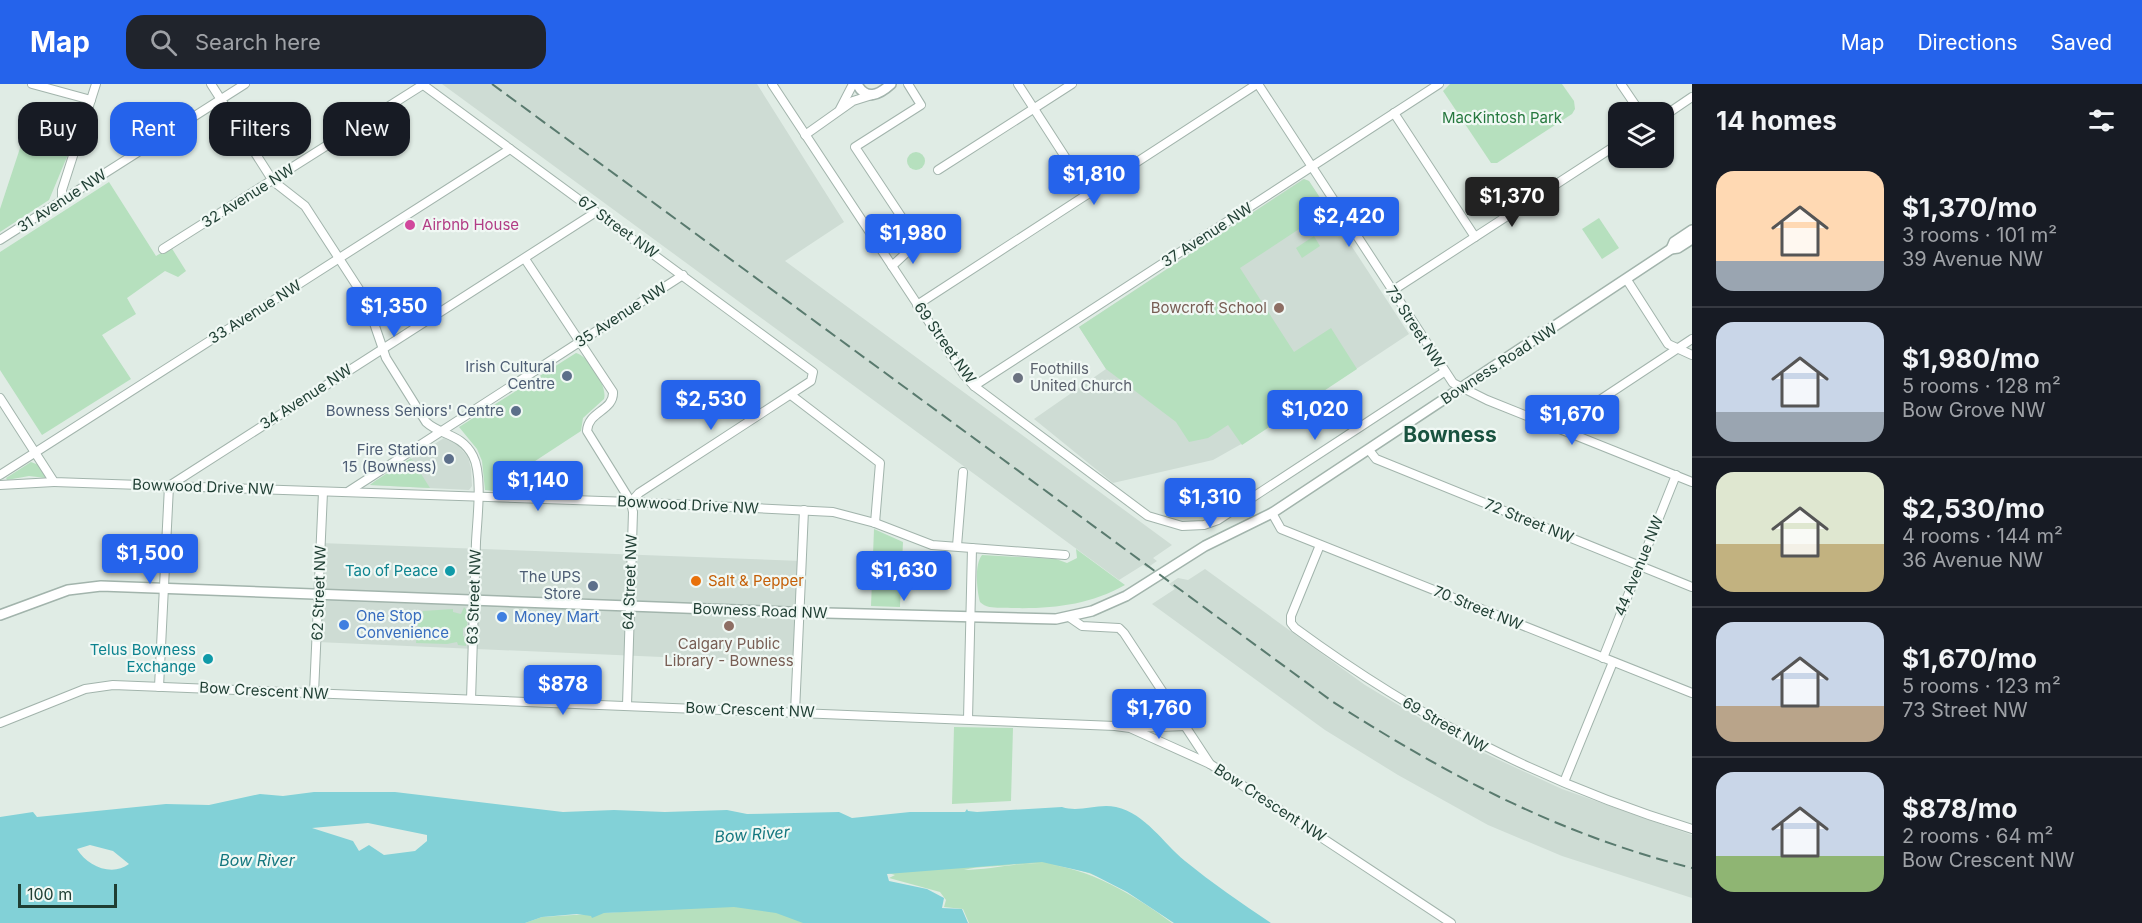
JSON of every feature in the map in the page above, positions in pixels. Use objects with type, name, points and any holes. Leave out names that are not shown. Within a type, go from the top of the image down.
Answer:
[{"type":"street","points":[[32,84],[91,100]]},
{"type":"street","points":[[62,201],[62,190],[96,84]]},
{"type":"street","name":"63 Street NW","points":[[211,84],[273,181],[305,206],[366,300],[386,358],[426,422],[441,431],[454,435],[472,454],[476,464],[478,498],[471,699]]},
{"type":"street","name":"31 Avenue NW","points":[[0,240],[245,84]]},
{"type":"street","name":"67 Street NW","points":[[423,84],[813,372],[811,381],[791,395]]},
{"type":"street","name":"32 Avenue NW","points":[[162,249],[273,181],[423,84]]},
{"type":"street","name":"69 Street NW","points":[[772,84],[917,305],[974,386],[1148,516],[1168,524],[1189,526]]},
{"type":"street","points":[[839,110],[855,84],[864,93],[874,95]]},
{"type":"street","points":[[892,266],[918,242],[855,147],[921,105],[908,84]]},
{"type":"street","points":[[1018,84],[1089,194]]},
{"type":"street","points":[[938,170],[1072,84]]},
{"type":"street","points":[[917,305],[1257,84]]},
{"type":"street","name":"73 Street NW","points":[[1257,84],[1453,383],[1692,482]]},
{"type":"street","name":"37 Avenue NW","points":[[974,386],[1439,84]]},
{"type":"street","points":[[1621,84],[1633,102]]},
{"type":"street","points":[[805,135],[859,97],[874,95],[889,85]]},
{"type":"street","points":[[1674,109],[1692,97]]},
{"type":"street","points":[[1394,114],[1475,237]]},
{"type":"street","name":"33 Avenue NW","points":[[0,475],[510,149]]},
{"type":"street","points":[[1392,291],[1608,151]]},
{"type":"street","name":"34 Avenue NW","points":[[169,486],[596,212]]},
{"type":"street","name":"Bowness Road NW","points":[[1671,249],[1674,242],[1692,230]]},
{"type":"street","name":"Bowness Road NW","points":[[0,615],[46,597],[80,588],[162,587],[630,604],[800,613],[1069,617],[1092,611],[1126,596],[1190,555],[1272,513],[1671,249],[1678,248],[1692,239]]},
{"type":"street","points":[[525,259],[614,395],[610,403],[591,417],[587,431],[631,501],[639,493],[791,395],[880,463],[875,523]]},
{"type":"street","name":"35 Avenue NW","points":[[348,492],[682,275]]},
{"type":"street","points":[[1627,280],[1668,344],[1692,355]]},
{"type":"street","points":[[1558,427],[1692,339]]},
{"type":"street","name":"Bowness Road NW","points":[[1189,526],[1204,525],[1224,516],[1444,372]]},
{"type":"street","points":[[0,398],[54,482]]},
{"type":"street","name":"72 Street NW","points":[[1369,450],[1376,459],[1692,587]]},
{"type":"street","points":[[957,546],[963,472]]},
{"type":"street","name":"44 Avenue NW","points":[[1603,658],[1676,475]]},
{"type":"street","name":"Bowwood Drive NW","points":[[0,485],[54,482],[478,498],[631,501],[804,510],[846,513],[923,542],[1065,555]]},
{"type":"street","points":[[159,687],[162,587],[169,486]]},
{"type":"street","name":"62 Street NW","points":[[314,693],[323,492]]},
{"type":"street","name":"64 Street NW","points":[[627,705],[631,501]]},
{"type":"street","points":[[795,712],[804,510]]},
{"type":"street","name":"70 Street NW","points":[[1272,513],[1281,529],[1692,693]]},
{"type":"street","name":"69 Street NW","points":[[1320,545],[1291,616],[1291,623],[1295,628],[1361,675],[1434,720],[1496,753],[1564,782],[1692,829]]},
{"type":"street","points":[[968,719],[972,548]]},
{"type":"street","points":[[1069,617],[1082,626],[1119,628],[1124,633],[1210,764]]},
{"type":"street","points":[[1564,782],[1613,662]]},
{"type":"street","name":"Bow Crescent NW","points":[[0,723],[100,686],[627,705],[1130,728],[1210,764],[1451,923]]},
{"type":"street","points":[[1130,728],[1186,726]]},
{"type":"shaded area","points":[[442,84],[757,84],[844,222],[785,261],[1172,545],[1153,558],[1157,561],[1147,568],[1143,565],[1119,580]]},
{"type":"shaded area","name":"Bowcroft School","points":[[1303,179],[1309,181],[1409,334],[1252,438],[1213,460],[1113,483],[1034,419],[1106,369],[1079,327]]},
{"type":"shaded area","points":[[444,438],[457,444],[468,457],[472,486],[469,490],[370,485]]},
{"type":"shaded area","points":[[320,543],[802,561],[798,663],[317,642]]},
{"type":"shaded area","points":[[1205,569],[1365,685],[1458,741],[1562,789],[1692,835],[1692,898],[1562,856],[1488,825],[1398,775],[1325,730],[1152,604],[1175,589],[1169,584],[1178,578],[1188,580]]},
{"type":"green space","name":"MacKintosh Park","points":[[1450,84],[1562,84],[1574,101],[1575,109],[1572,114],[1497,163],[1491,163],[1443,91]]},
{"type":"green space","points":[[916,152],[922,155],[925,161],[922,167],[916,170],[910,167],[907,161],[910,155]]},
{"type":"green space","points":[[18,154],[67,156],[49,200],[0,232],[0,209]]},
{"type":"green space","name":"Bowcroft School","points":[[1304,179],[1309,181],[1328,210],[1240,268],[1294,352],[1331,328],[1357,369],[1242,445],[1228,425],[1208,438],[1189,442],[1176,422],[1106,369],[1079,327]]},
{"type":"green space","points":[[109,182],[156,256],[171,247],[186,271],[178,277],[165,271],[127,298],[136,314],[102,335],[131,379],[42,435],[0,370],[0,252]]},
{"type":"green space","points":[[1599,218],[1619,248],[1602,259],[1582,229]]},
{"type":"green space","points":[[1314,236],[1320,246],[1302,258],[1296,248]]},
{"type":"green space","points":[[576,353],[592,366],[603,387],[604,399],[583,418],[581,431],[506,480],[494,491],[485,490],[482,461],[477,449],[459,427]]},
{"type":"green space","points":[[411,458],[430,488],[370,485],[375,481]]},
{"type":"green space","points":[[31,462],[39,465],[46,478],[29,476],[7,480],[6,478]]},
{"type":"green space","points":[[874,529],[903,542],[900,607],[871,606]]},
{"type":"green space","points":[[1076,549],[1125,585],[1098,597],[1056,606],[995,608],[980,602],[977,571],[982,555],[1056,559],[1067,563],[1077,558]]},
{"type":"green space","points":[[464,607],[468,612],[467,627],[463,628],[463,636],[467,638],[466,646],[458,645],[457,642],[416,643],[418,624],[423,611],[453,609],[453,612],[461,614]]},
{"type":"green space","points":[[954,727],[1013,728],[1011,801],[952,804]]},
{"type":"green space","points":[[1086,839],[1174,923],[1135,896],[1097,876],[1077,870],[1056,865],[1051,865],[1077,871],[1111,884],[1172,923],[969,923],[963,909],[944,907],[946,900],[940,892],[889,878],[895,875],[885,872]],"holes":[[[1018,865],[984,869],[964,870],[980,867]]]},
{"type":"green space","points":[[703,890],[850,923],[525,923],[542,917],[635,911]]},
{"type":"water","name":"Bow River","points":[[314,792],[395,792],[563,812],[727,810],[747,814],[839,812],[852,818],[910,812],[965,812],[967,809],[977,812],[1109,806],[1127,811],[1145,822],[1185,861],[1271,923],[1174,923],[1127,892],[1090,873],[1042,862],[887,874],[889,881],[927,889],[944,898],[942,908],[962,909],[968,923],[803,923],[776,913],[734,907],[604,913],[592,918],[577,914],[542,917],[525,923],[0,923],[0,817],[33,812],[37,817],[166,804],[209,805],[260,794],[283,796]],"holes":[[[368,823],[427,835],[427,841],[415,851],[384,855],[369,845],[359,851],[353,841],[312,828]],[[90,845],[113,851],[129,864],[115,870],[93,865],[77,849]]]},
{"type":"railway","points":[[492,84],[1333,702],[1419,754],[1506,800],[1596,838],[1692,868]]},
{"type":"place","name":"Airbnb House","points":[[410,225]]},
{"type":"place","name":"Bowcroft School","points":[[1279,308]]},
{"type":"place","name":"Irish Cultural Centre","points":[[567,376]]},
{"type":"place","name":"Foothills United Church","points":[[1018,378]]},
{"type":"place","name":"Bowness Seniors' Centre","points":[[516,411]]},
{"type":"place","name":"Fire Station 15 (Bowness)","points":[[449,459]]},
{"type":"place","name":"Tao of Peace","points":[[450,571]]},
{"type":"place","name":"Salt & Pepper","points":[[696,581]]},
{"type":"place","name":"The UPS Store","points":[[593,586]]},
{"type":"place","name":"Money Mart","points":[[502,617]]},
{"type":"place","name":"One Stop Convenience","points":[[344,625]]},
{"type":"place","name":"Calgary Public Library - Bowness","points":[[729,626]]},
{"type":"place","name":"Telus Bowness Exchange","points":[[208,659]]},
{"type":"district","name":"Bowness","points":[[1450,435]]}]
